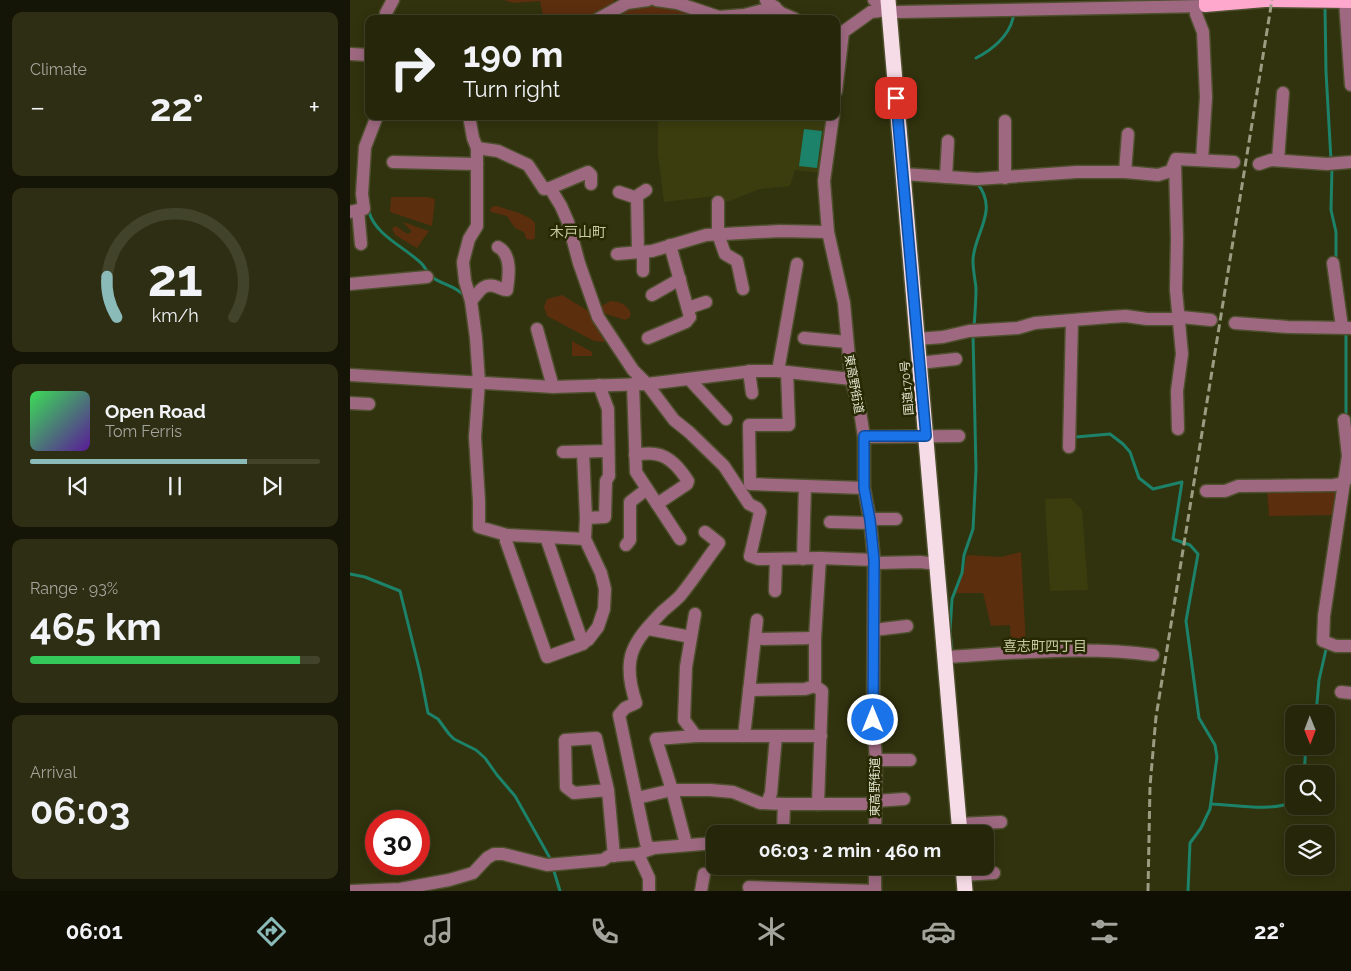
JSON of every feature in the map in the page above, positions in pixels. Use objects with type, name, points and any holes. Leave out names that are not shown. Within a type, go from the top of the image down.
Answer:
[{"type":"highway","name":"国道170号","points":[[888,5],[946,657],[959,825]]},
{"type":"highway","points":[[963,875],[965,891]]},
{"type":"main road","points":[[1202,4],[1265,0],[1348,1]]},
{"type":"street","points":[[386,15],[394,0]]},
{"type":"street","points":[[605,15],[634,0],[648,0]]},
{"type":"street","points":[[656,0],[677,2],[713,15]]},
{"type":"street","points":[[874,0],[888,5],[897,12],[1202,4]]},
{"type":"street","points":[[1348,1],[1351,84]]},
{"type":"street","points":[[1202,4],[1196,14],[1203,32],[1206,97],[1202,160]]},
{"type":"street","points":[[840,30],[871,12],[888,5]]},
{"type":"street","points":[[744,15],[775,10]]},
{"type":"street","points":[[350,54],[365,55]]},
{"type":"street","points":[[1278,160],[1283,92]]},
{"type":"street","points":[[361,244],[354,211],[364,209],[356,194],[365,147],[375,120]]},
{"type":"street","points":[[470,120],[472,138],[477,148],[477,226],[470,239],[463,262],[476,338],[479,382],[476,437],[479,527],[507,536],[585,539]]},
{"type":"street","name":"東高野街道","points":[[832,120],[824,181],[828,232],[844,303],[852,379],[864,436],[864,488],[870,521],[874,562],[873,720],[876,760],[875,825]]},
{"type":"street","points":[[1005,178],[1006,121]]},
{"type":"street","points":[[1125,172],[1128,134]]},
{"type":"street","points":[[946,177],[948,140]]},
{"type":"street","points":[[477,148],[498,151],[528,165],[544,189],[588,172],[591,175],[591,184]]},
{"type":"street","points":[[903,174],[1005,178],[1077,172],[1125,172],[1158,175],[1171,171],[1176,159],[1234,162]]},
{"type":"street","points":[[1259,164],[1278,160],[1327,164],[1351,162]]},
{"type":"street","points":[[393,162],[477,164]]},
{"type":"street","points":[[1175,162],[1176,290],[1182,354],[1178,391],[1178,429]]},
{"type":"street","points":[[550,188],[568,222],[579,263],[598,317],[633,370],[647,384],[674,420],[724,466],[749,504],[760,512],[750,556],[758,559],[820,558],[937,564]]},
{"type":"street","points":[[620,192],[641,195],[640,252],[643,270]]},
{"type":"street","points":[[718,202],[718,234],[725,254],[737,261],[742,289]]},
{"type":"street","points":[[617,254],[652,251],[706,235],[780,231],[828,232]]},
{"type":"street","points":[[648,338],[686,322],[690,317],[670,245]]},
{"type":"street","points":[[471,301],[484,286],[489,285],[502,290],[507,289],[509,271],[507,260],[502,249],[498,247]]},
{"type":"street","points":[[1235,323],[1288,327],[1346,328],[1333,263]]},
{"type":"street","points":[[797,264],[783,372],[789,425],[748,425],[750,484],[864,488]]},
{"type":"street","points":[[350,284],[428,277]]},
{"type":"street","points":[[652,294],[680,279]]},
{"type":"street","points":[[688,308],[706,302]]},
{"type":"street","points":[[917,339],[970,331],[1018,328],[1035,323],[1126,316],[1147,319],[1211,320]]},
{"type":"street","points":[[1069,447],[1072,321]]},
{"type":"street","points":[[537,329],[553,386]]},
{"type":"street","points":[[804,338],[847,342]]},
{"type":"street","points":[[920,363],[956,359]]},
{"type":"street","points":[[749,371],[752,393]]},
{"type":"street","points":[[350,375],[553,386],[647,384],[749,371],[783,372],[852,379]]},
{"type":"street","points":[[689,379],[726,418]]},
{"type":"street","points":[[633,384],[636,472],[680,540]]},
{"type":"street","points":[[586,518],[605,517],[606,481],[609,476],[608,426],[610,422],[608,408],[599,385]]},
{"type":"street","points":[[350,414],[350,403],[369,404]]},
{"type":"street","points":[[1344,420],[1348,456],[1348,479],[1324,616],[1324,641],[1336,646],[1351,646]]},
{"type":"street","points":[[864,436],[959,436]]},
{"type":"street","points":[[563,452],[608,451]]},
{"type":"street","points":[[507,536],[506,541],[547,657],[583,644],[598,627],[604,609],[606,588],[585,539],[583,452]]},
{"type":"street","points":[[635,455],[656,454],[666,458],[679,467],[688,481],[687,484],[657,504]]},
{"type":"street","points":[[1206,491],[1225,491],[1238,486],[1334,485],[1348,479]]},
{"type":"street","points":[[803,559],[805,486]]},
{"type":"street","points":[[626,545],[630,540],[630,502],[647,489]]},
{"type":"street","points":[[830,522],[896,519]]},
{"type":"street","points":[[651,849],[646,843],[619,715],[625,708],[636,703],[629,682],[630,658],[636,643],[680,596],[719,543],[705,532]]},
{"type":"street","points":[[546,537],[583,644]]},
{"type":"street","points":[[815,686],[815,638],[820,558]]},
{"type":"street","points":[[775,591],[776,559]]},
{"type":"street","points":[[695,614],[686,667],[684,720],[696,736]]},
{"type":"street","points":[[744,736],[758,620]]},
{"type":"street","points":[[874,630],[908,626]]},
{"type":"street","points":[[648,628],[691,637]]},
{"type":"street","points":[[755,639],[815,638]]},
{"type":"street","points":[[946,657],[1025,652],[1090,651],[1153,655]]},
{"type":"street","points":[[749,690],[805,689],[815,686]]},
{"type":"street","points":[[815,686],[822,691],[818,804]]},
{"type":"street","points":[[686,844],[656,739],[696,736],[821,736]]},
{"type":"street","points":[[767,803],[771,793],[776,736]]},
{"type":"street","points":[[608,790],[574,793],[566,787],[565,740],[596,738],[608,790],[614,856]]},
{"type":"street","points":[[876,760],[910,760]]},
{"type":"street","points":[[637,798],[672,790],[733,792],[760,803],[784,804],[875,802],[904,799]]},
{"type":"street","points":[[784,804],[784,825]]},
{"type":"street","points":[[983,825],[1001,822]]},
{"type":"street","points":[[351,891],[400,889],[449,880],[473,873],[487,858],[494,854],[503,854],[547,865],[604,860],[610,856],[638,854],[651,849],[706,843]]},
{"type":"street","points":[[638,854],[648,878],[649,891]]},
{"type":"street","points":[[701,891],[704,874]]},
{"type":"street","points":[[750,891],[749,887],[875,891],[875,875]]},
{"type":"shaded area","points":[[504,0],[614,0],[615,4],[596,15],[543,15],[540,1],[513,3]]},
{"type":"shaded area","points":[[653,2],[686,8],[686,15],[607,15]]},
{"type":"shaded area","points":[[658,120],[829,120],[822,173],[795,170],[790,186],[760,189],[729,201],[719,201],[715,196],[664,202],[658,153]]},
{"type":"shaded area","points":[[391,197],[427,197],[435,199],[432,226],[390,212]]},
{"type":"shaded area","points":[[493,206],[530,218],[535,223],[535,238],[532,240],[526,239],[524,232],[515,228],[507,216],[491,212],[490,210]]},
{"type":"shaded area","points":[[403,222],[429,231],[417,248],[395,235],[392,228],[396,226],[407,234],[412,232]]},
{"type":"shaded area","points":[[562,295],[600,318],[608,337],[604,342],[594,341],[547,316],[544,307],[547,299]]},
{"type":"shaded area","points":[[611,301],[626,306],[631,314],[629,318],[625,320],[603,313],[601,306]]},
{"type":"shaded area","points":[[572,341],[592,352],[592,356],[572,356]]},
{"type":"shaded area","points":[[1267,489],[1340,489],[1338,515],[1269,516]]},
{"type":"shaded area","points":[[1071,498],[1082,510],[1088,590],[1050,591],[1045,499]]},
{"type":"shaded area","points":[[1021,552],[1026,647],[1011,647],[1010,625],[991,626],[983,593],[956,593],[967,555],[1001,557]]},
{"type":"water","points":[[804,129],[822,131],[817,168],[799,166]]},
{"type":"waterway","points":[[1325,8],[1326,72],[1331,160]]},
{"type":"waterway","points":[[976,58],[999,42],[1008,31],[1013,18]]},
{"type":"waterway","points":[[1332,166],[1331,210],[1336,232],[1336,262]]},
{"type":"waterway","points":[[974,327],[976,303],[974,251],[986,213],[986,203],[977,183]]},
{"type":"waterway","points":[[369,212],[384,235],[422,264],[429,274],[459,291],[465,297]]},
{"type":"waterway","points":[[1346,330],[1346,416]]},
{"type":"waterway","points":[[952,650],[950,631],[952,599],[962,573],[964,555],[973,529],[976,470],[973,334]]},
{"type":"waterway","points":[[1072,435],[1076,437],[1110,434],[1130,452],[1139,478],[1153,489],[1182,482],[1173,539],[1190,545],[1198,554],[1186,621],[1199,718],[1215,745],[1217,757],[1210,809],[1201,828],[1190,843],[1188,891]]},
{"type":"waterway","points":[[350,574],[365,577],[400,591],[428,713],[438,719],[454,739],[476,750],[485,758],[515,796],[551,860]]},
{"type":"waterway","points":[[1317,705],[1319,680],[1327,645]]},
{"type":"waterway","points":[[1305,755],[1305,765]]},
{"type":"waterway","points":[[1211,804],[1253,807],[1274,807],[1285,805]]},
{"type":"waterway","points":[[553,868],[560,891]]},
{"type":"railway","points":[[1148,891],[1150,786],[1156,717],[1272,0]]},
{"type":"district","name":"木戸山町","points":[[578,232]]},
{"type":"district","name":"喜志町四丁目","points":[[1045,646]]},
{"type":"route","points":[[873,720],[874,560],[870,520],[864,488],[864,436],[926,436],[896,98]]}]
